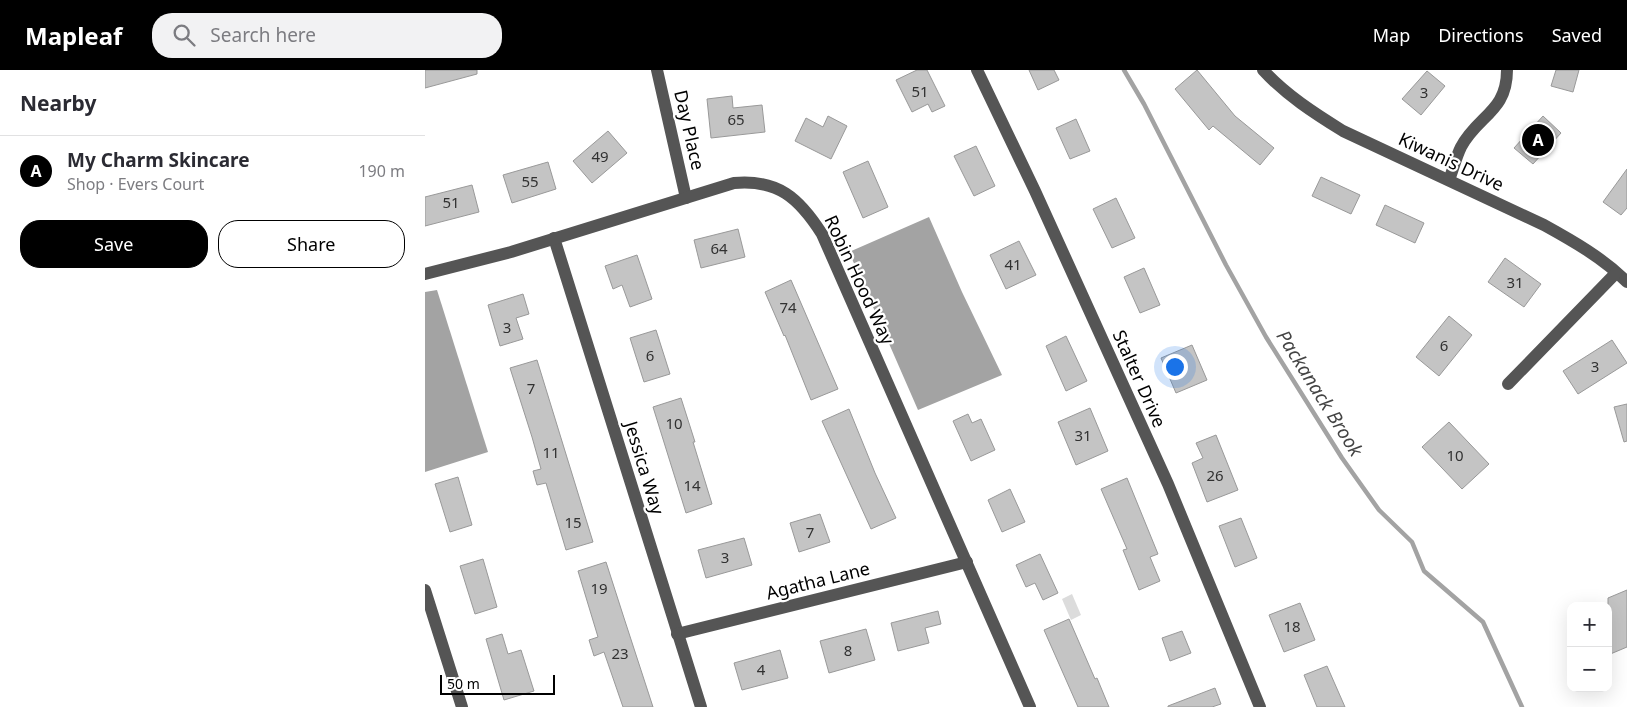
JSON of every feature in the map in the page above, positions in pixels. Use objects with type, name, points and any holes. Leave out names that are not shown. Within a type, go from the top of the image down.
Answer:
[{"type":"street","name":"Day Place","points":[[657,70],[686,198]]},
{"type":"street","name":"Stalter Drive","points":[[977,70],[1035,191],[1167,484],[1260,707]]},
{"type":"street","name":"Kiwanis Drive","points":[[1263,70],[1314,114],[1343,130],[1572,240],[1599,258],[1627,282]]},
{"type":"street","points":[[1449,180],[1461,148],[1473,130],[1497,106],[1504,94],[1507,70]]},
{"type":"street","name":"Robin Hood Way","points":[[425,274],[511,252],[734,183],[767,184],[783,191],[811,216],[822,234],[1030,707]]},
{"type":"street","name":"Jessica Way","points":[[554,238],[701,707]]},
{"type":"street","points":[[1508,384],[1616,273]]},
{"type":"street","name":"Agatha Lane","points":[[677,634],[967,562]]},
{"type":"street","points":[[425,590],[461,707]]},
{"type":"shaded area","points":[[929,217],[1002,375],[918,410],[849,252]]},
{"type":"shaded area","points":[[437,290],[488,452],[425,472],[425,292]]},
{"type":"shaded area","points":[[1072,594],[1081,615],[1071,620],[1062,599]]},
{"type":"building","points":[[425,70],[477,70],[477,74],[425,88]]},
{"type":"building","points":[[917,70],[927,70],[945,106],[932,112],[928,104],[912,112],[896,80]]},
{"type":"building","points":[[1029,70],[1054,70],[1059,80],[1038,90]]},
{"type":"building","points":[[1197,70],[1235,116],[1274,148],[1260,165],[1213,126],[1209,130],[1175,89]]},
{"type":"building","points":[[1556,70],[1579,70],[1573,92],[1551,86]]},
{"type":"building","points":[[1427,71],[1445,86],[1421,115],[1402,99]]},
{"type":"building","points":[[732,96],[733,108],[762,105],[765,132],[711,138],[707,99]]},
{"type":"building","points":[[828,116],[847,126],[831,159],[795,141],[806,118],[823,127]]},
{"type":"building","points":[[1543,116],[1561,133],[1533,164],[1514,148]]},
{"type":"building","points":[[1076,119],[1090,151],[1070,159],[1056,128]]},
{"type":"building","points":[[608,131],[627,153],[592,183],[573,161]]},
{"type":"building","points":[[976,146],[995,186],[974,196],[954,156]]},
{"type":"building","points":[[868,161],[888,207],[863,218],[843,172]]},
{"type":"building","points":[[548,162],[556,189],[512,203],[503,175]]},
{"type":"building","points":[[1627,169],[1627,208],[1621,215],[1603,202]]},
{"type":"building","points":[[1321,177],[1360,195],[1351,214],[1312,196]]},
{"type":"building","points":[[472,185],[479,212],[425,226],[425,197]]},
{"type":"building","points":[[1116,198],[1135,238],[1112,248],[1093,209]]},
{"type":"building","points":[[1385,205],[1424,223],[1415,243],[1376,225]]},
{"type":"building","points":[[738,229],[745,257],[701,268],[694,240]]},
{"type":"building","points":[[1019,241],[1036,275],[1006,289],[990,255]]},
{"type":"building","points":[[637,255],[652,299],[630,307],[622,285],[613,289],[605,266]]},
{"type":"building","points":[[1505,258],[1541,284],[1524,307],[1488,282]]},
{"type":"building","points":[[1144,268],[1160,305],[1140,313],[1124,277]]},
{"type":"building","points":[[791,280],[838,389],[811,400],[785,335],[765,292]]},
{"type":"building","points":[[523,294],[529,314],[516,318],[523,339],[500,346],[488,305]]},
{"type":"building","points":[[1449,316],[1472,335],[1439,376],[1416,357]]},
{"type":"building","points":[[656,330],[670,374],[644,382],[630,338]]},
{"type":"building","points":[[1066,336],[1087,381],[1066,391],[1046,346]]},
{"type":"building","points":[[1612,340],[1627,363],[1578,394],[1563,371]]},
{"type":"building","points":[[1192,345],[1207,380],[1176,393],[1161,358]]},
{"type":"building","points":[[537,360],[593,542],[566,550],[546,483],[537,485],[533,471],[541,469],[510,368]]},
{"type":"building","points":[[681,398],[712,504],[686,513],[653,407]]},
{"type":"building","points":[[1627,404],[1627,441],[1624,442],[1614,407]]},
{"type":"building","points":[[1090,408],[1108,451],[1076,465],[1058,422]]},
{"type":"building","points":[[849,409],[896,518],[871,529],[822,421]]},
{"type":"building","points":[[968,414],[972,423],[981,419],[995,450],[971,461],[953,421]]},
{"type":"building","points":[[1449,422],[1489,464],[1462,489],[1422,447]]},
{"type":"building","points":[[1216,435],[1238,490],[1207,502],[1192,463],[1203,458],[1196,443]]},
{"type":"building","points":[[458,477],[472,525],[450,532],[435,484]]},
{"type":"building","points":[[1127,478],[1158,554],[1150,557],[1160,581],[1139,590],[1123,550],[1127,549],[1101,489]]},
{"type":"building","points":[[1010,489],[1025,522],[1002,532],[988,500]]},
{"type":"building","points":[[820,514],[830,542],[799,552],[790,523]]},
{"type":"building","points":[[1241,518],[1257,558],[1235,567],[1219,526]]},
{"type":"building","points":[[744,538],[752,565],[706,578],[698,550]]},
{"type":"building","points":[[1040,554],[1058,593],[1043,600],[1035,583],[1026,587],[1016,565]]},
{"type":"building","points":[[483,559],[497,607],[475,614],[460,566]]},
{"type":"building","points":[[606,562],[653,707],[623,707],[604,652],[594,656],[589,640],[598,637],[578,571]]},
{"type":"building","points":[[1627,590],[1627,647],[1612,653],[1612,602],[1608,602],[1608,598]]},
{"type":"building","points":[[1300,603],[1315,640],[1284,652],[1269,615]]},
{"type":"building","points":[[938,611],[941,624],[925,628],[929,643],[898,651],[891,623]]},
{"type":"building","points":[[1069,619],[1109,707],[1078,707],[1044,630]]},
{"type":"building","points":[[866,629],[875,660],[829,673],[820,641]]},
{"type":"building","points":[[1182,631],[1191,653],[1170,661],[1162,638]]},
{"type":"building","points":[[502,634],[508,654],[521,650],[534,691],[504,700],[486,639]]},
{"type":"building","points":[[780,650],[788,678],[742,690],[734,663]]},
{"type":"building","points":[[1327,666],[1345,707],[1317,707],[1304,675]]},
{"type":"building","points":[[1215,688],[1221,704],[1212,707],[1168,707],[1168,706]]},
{"type":"waterway","name":"Packanack Brook","points":[[1124,70],[1144,104],[1226,265],[1266,337],[1342,458],[1379,510],[1412,542],[1424,571],[1483,622],[1522,707]]},
{"type":"place","name":"My Charm Skincare","points":[[1538,140]]}]
